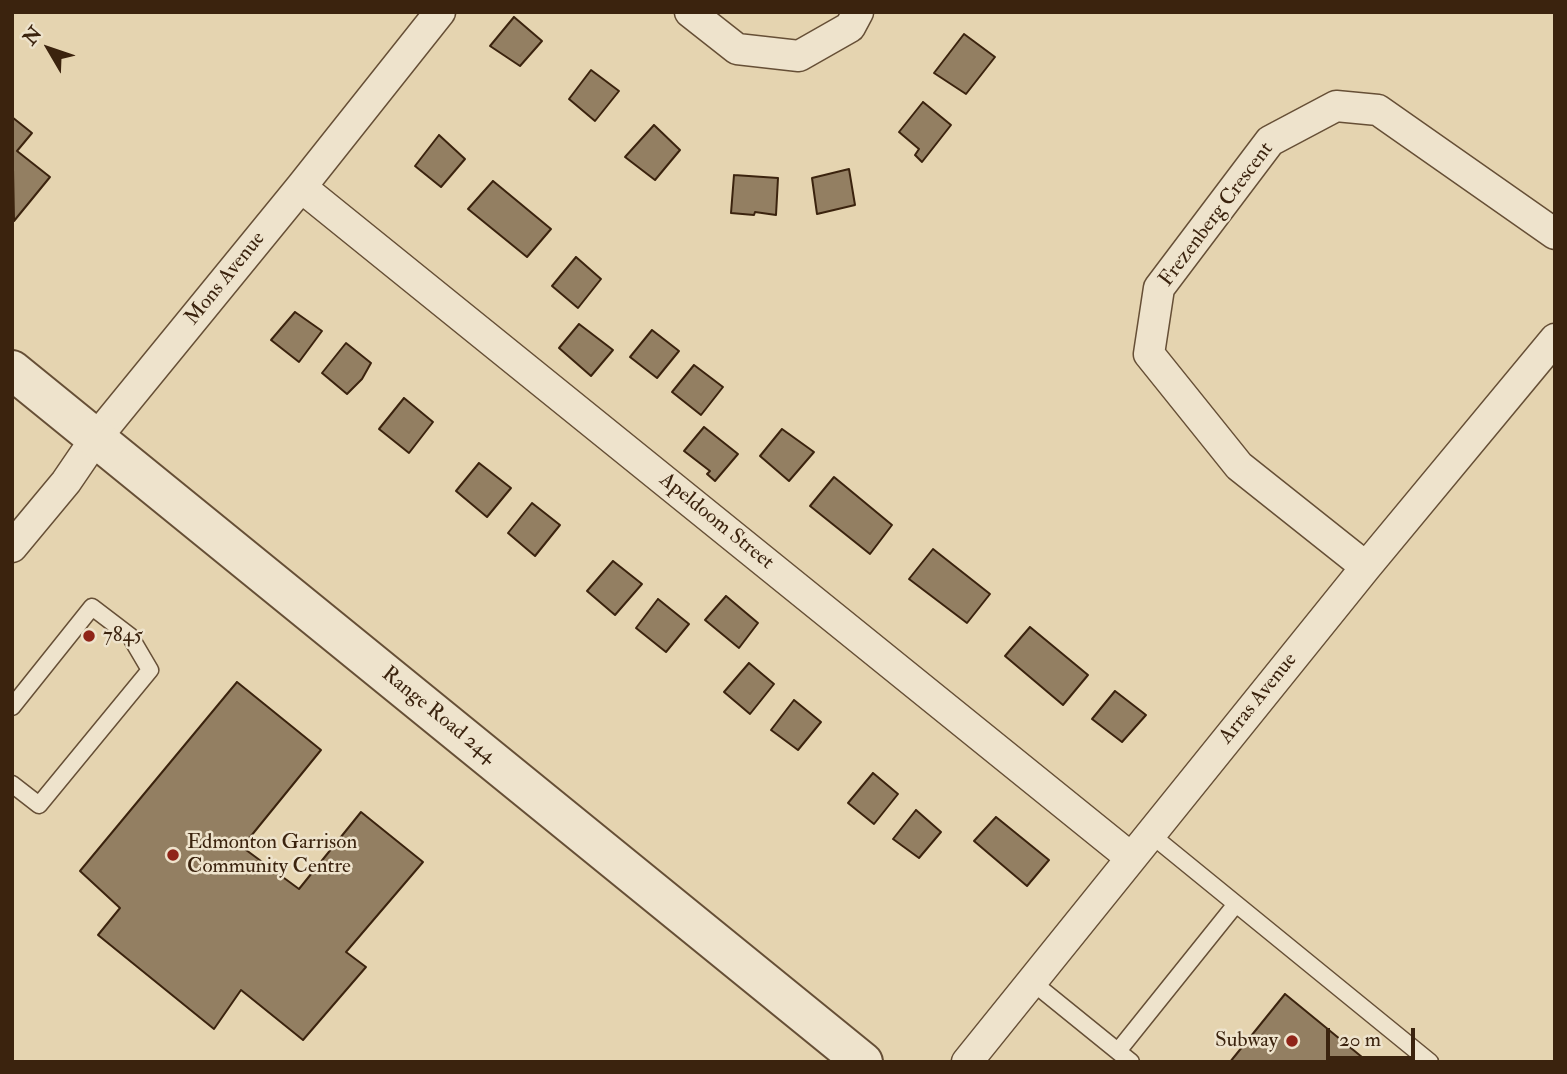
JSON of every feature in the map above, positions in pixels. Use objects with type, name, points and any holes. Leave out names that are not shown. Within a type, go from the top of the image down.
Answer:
[{"type":"street","name":"Mons Avenue","points":[[12,547],[66,482],[96,438],[440,12]]},
{"type":"street","points":[[690,12],[737,49],[799,56],[850,27],[858,12]]},
{"type":"street","name":"Frezenberg Crescent","points":[[1366,567],[1239,466],[1149,354],[1159,288],[1270,141],[1336,106],[1378,110],[1555,234]]},
{"type":"street","name":"Apeldoom Street","points":[[301,187],[1130,857]]},
{"type":"street","name":"Arras Avenue","points":[[967,1062],[1130,857],[1555,339]]},
{"type":"street","name":"Range Road 244","points":[[12,370],[863,1062]]},
{"type":"lane","points":[[12,707],[92,607],[130,636],[150,670],[39,805],[12,784]]},
{"type":"lane","points":[[1150,833],[1430,1062]]},
{"type":"lane","points":[[1118,1051],[1236,904]]},
{"type":"lane","points":[[1031,981],[1131,1062]]},
{"type":"building","points":[[514,17],[542,41],[520,66],[490,46]]},
{"type":"building","points":[[964,34],[995,57],[966,94],[934,73]]},
{"type":"building","points":[[591,70],[619,91],[595,121],[569,99]]},
{"type":"building","points":[[923,102],[951,125],[922,162],[915,155],[919,149],[899,132]]},
{"type":"building","points":[[12,117],[32,133],[17,151],[50,177],[14,221]]},
{"type":"building","points":[[654,125],[680,150],[655,180],[625,157]]},
{"type":"building","points":[[439,135],[465,159],[441,187],[415,166]]},
{"type":"building","points":[[849,169],[855,205],[817,214],[812,178]]},
{"type":"building","points":[[734,175],[778,178],[776,215],[731,213]]},
{"type":"building","points":[[493,181],[551,229],[527,257],[468,209]]},
{"type":"building","points":[[576,257],[601,279],[578,308],[552,286]]},
{"type":"building","points":[[295,312],[322,331],[299,362],[271,340]]},
{"type":"building","points":[[579,324],[613,350],[591,376],[559,348]]},
{"type":"building","points":[[652,330],[679,351],[657,378],[630,357]]},
{"type":"building","points":[[346,343],[371,363],[362,379],[347,394],[322,373]]},
{"type":"building","points":[[694,365],[723,387],[701,415],[672,392]]},
{"type":"building","points":[[404,398],[433,422],[409,453],[379,429]]},
{"type":"building","points":[[704,427],[738,454],[715,481],[707,474],[710,471],[684,451]]},
{"type":"building","points":[[782,429],[814,452],[789,481],[760,456]]},
{"type":"building","points":[[479,463],[511,488],[487,517],[456,491]]},
{"type":"building","points":[[834,477],[892,525],[870,554],[810,506]]},
{"type":"building","points":[[532,503],[560,525],[535,556],[508,533]]},
{"type":"building","points":[[933,549],[990,594],[967,623],[909,579]]},
{"type":"building","points":[[613,561],[642,584],[615,615],[587,591]]},
{"type":"building","points":[[726,596],[758,623],[739,648],[705,620]]},
{"type":"building","points":[[658,599],[689,624],[666,652],[636,628]]},
{"type":"building","points":[[1030,627],[1088,675],[1063,705],[1005,656]]},
{"type":"building","points":[[749,663],[774,684],[750,714],[724,692]]},
{"type":"building","name":"Edmonton Garrison Community Centre","points":[[237,682],[321,750],[242,847],[299,889],[361,812],[423,862],[346,952],[366,967],[303,1040],[241,990],[214,1029],[98,935],[120,908],[80,871]]},
{"type":"building","points":[[1115,691],[1146,715],[1122,742],[1092,719]]},
{"type":"building","points":[[794,700],[821,722],[798,750],[771,730]]},
{"type":"building","points":[[873,773],[898,794],[874,824],[848,803]]},
{"type":"building","points":[[916,810],[941,832],[919,858],[893,839]]},
{"type":"building","points":[[996,817],[1049,860],[1027,886],[974,841]]},
{"type":"building","points":[[1285,994],[1368,1062],[1230,1062]]},
{"type":"place","name":"7845","points":[[89,636]]},
{"type":"place","name":"Edmonton Garrison Community Centre","points":[[173,855]]},
{"type":"place","name":"Subway","points":[[1292,1041]]}]
